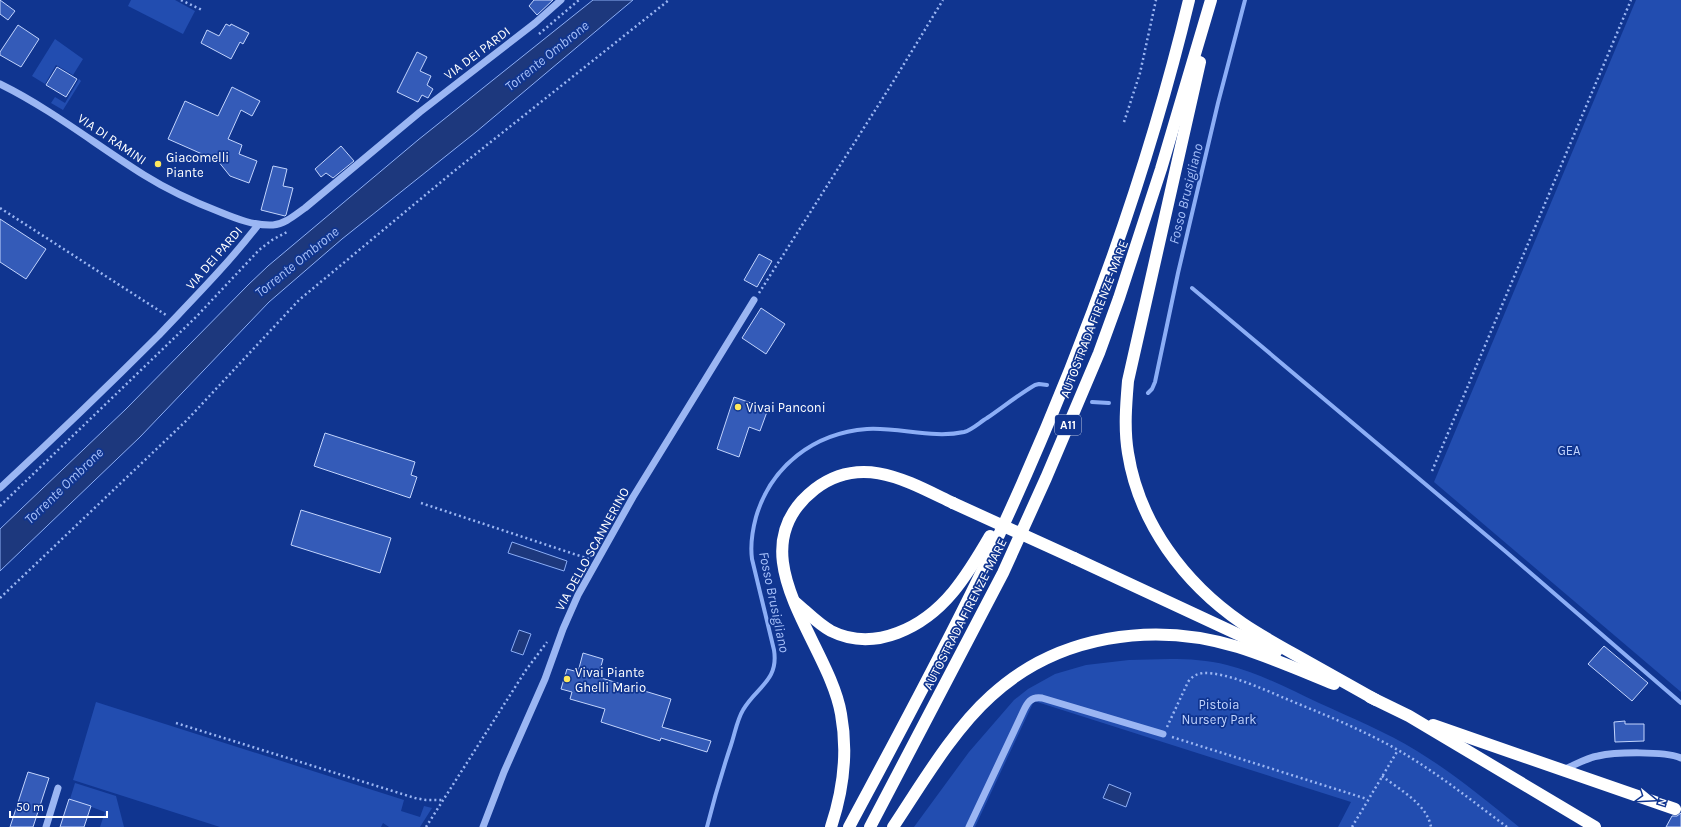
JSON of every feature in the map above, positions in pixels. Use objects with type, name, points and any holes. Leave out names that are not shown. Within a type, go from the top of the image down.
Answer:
[{"type":"highway","name":"AUTOSTRADA FIRENZE-MARE","points":[[849,827],[942,651],[984,567],[1073,360],[1138,184],[1172,66],[1189,0]]},
{"type":"highway","name":"AUTOSTRADA FIRENZE-MARE","points":[[870,827],[1003,574],[1099,353],[1119,298],[1159,176],[1211,0]]},
{"type":"highway","points":[[1211,0],[1194,92],[1129,374],[1126,402],[1126,424],[1128,453],[1132,475],[1142,501],[1159,535],[1172,556],[1197,586],[1228,612],[1257,633],[1376,700]]},
{"type":"highway","points":[[831,827],[839,795],[843,769],[844,735],[841,713],[832,682],[793,600],[784,572],[782,560],[784,537],[793,514],[810,493],[819,486],[841,475],[852,472],[880,472],[899,477],[1228,629],[1409,716],[1595,827]]},
{"type":"highway","points":[[793,600],[822,625],[832,631],[850,638],[874,639],[896,634],[904,630],[924,619],[953,592],[974,564],[1021,483]]},
{"type":"highway","points":[[893,827],[952,741],[971,716],[990,696],[1021,672],[1044,659],[1066,649],[1090,642],[1139,634],[1168,634],[1199,638],[1250,651],[1376,700]]},
{"type":"highway","points":[[1409,716],[1675,809]]},
{"type":"street","name":"VIA DEI PARDI","points":[[0,488],[111,383],[173,320],[217,275],[258,225],[279,224],[293,217],[420,112],[535,23],[561,0]]},
{"type":"street","name":"VIA DI RAMINI","points":[[0,84],[45,108],[144,175],[165,187],[211,209],[258,225]]},
{"type":"street","name":"VIA DELLO SCANNERINO","points":[[483,827],[504,772],[545,679],[563,629],[596,562],[633,497],[754,300]]},
{"type":"street","points":[[969,827],[1023,712],[1028,703],[1034,697],[1042,698],[1163,734]]},
{"type":"street","points":[[1563,770],[1588,759],[1608,754],[1656,753],[1681,758]]},
{"type":"street","points":[[46,827],[58,788]]},
{"type":"path","points":[[181,0],[202,10]]},
{"type":"path","points":[[534,38],[547,29],[579,0]]},
{"type":"path","points":[[0,598],[187,420],[299,300],[441,182],[669,0]]},
{"type":"path","points":[[754,300],[889,89],[943,0]]},
{"type":"path","points":[[1124,122],[1140,73],[1156,0]]},
{"type":"path","points":[[1432,471],[1631,0]]},
{"type":"path","points":[[0,208],[173,320]]},
{"type":"path","points":[[0,506],[198,316],[259,250],[266,244],[290,230]]},
{"type":"path","points":[[421,503],[596,562]]},
{"type":"path","points":[[426,827],[526,670],[544,645],[563,629]]},
{"type":"path","points":[[1367,799],[1163,734],[1188,682],[1194,676],[1206,673],[1228,678],[1269,691],[1354,727],[1398,750],[1449,783],[1507,827]]},
{"type":"path","points":[[176,722],[415,798],[426,800],[443,800]]},
{"type":"path","points":[[1352,827],[1367,799],[1398,750]]},
{"type":"path","points":[[1382,776],[1422,808],[1428,816],[1431,827]]},
{"type":"green space","points":[[131,0],[175,0],[195,11],[183,34],[128,6]]},
{"type":"green space","name":"GEA","points":[[1636,0],[1681,0],[1681,692],[1434,482]]},
{"type":"green space","points":[[55,39],[83,59],[73,75],[56,65],[45,84],[32,76]]},
{"type":"green space","points":[[79,79],[81,81],[63,110],[51,103],[55,97],[65,103]]},
{"type":"green space","name":"Pistoia Nursery Park","points":[[1170,659],[1213,662],[1251,672],[1381,731],[1417,751],[1443,768],[1519,827],[1338,827],[1351,802],[1034,701],[975,827],[914,827],[969,752],[1014,700],[1028,689],[1055,674],[1086,665],[1129,660]]},
{"type":"green space","points":[[96,702],[404,800],[401,811],[420,817],[424,806],[432,808],[420,827],[389,827],[383,823],[381,827],[220,827],[73,780]]},
{"type":"green space","points":[[75,783],[116,796],[124,827],[100,827],[105,812],[70,799]]},
{"type":"water","name":"Torrente Ombrone","points":[[593,0],[633,0],[476,132],[342,239],[269,302],[140,437],[0,571],[0,529],[126,409],[248,285],[268,266],[418,140]]},
{"type":"water","points":[[512,542],[567,561],[564,571],[508,553]]},
{"type":"water","points":[[519,630],[531,634],[523,655],[511,651]]},
{"type":"water","points":[[1109,784],[1131,793],[1126,807],[1103,798]]},
{"type":"building","points":[[0,0],[15,11],[8,20],[0,14]]},
{"type":"building","points":[[534,0],[553,0],[537,15],[529,6]]},
{"type":"building","points":[[226,24],[230,26],[231,24],[249,33],[243,44],[240,42],[231,59],[201,43],[207,30],[219,36]]},
{"type":"building","points":[[18,25],[39,39],[21,67],[0,55],[0,52]]},
{"type":"building","points":[[417,52],[427,57],[420,71],[431,76],[427,85],[433,89],[428,98],[422,95],[418,102],[397,92]]},
{"type":"building","points":[[57,67],[77,79],[66,97],[46,85]]},
{"type":"building","points":[[232,87],[260,101],[252,116],[241,110],[228,139],[242,145],[239,154],[257,161],[249,183],[230,176],[218,161],[168,139],[185,101],[218,116]]},
{"type":"building","points":[[341,146],[354,161],[333,178],[326,173],[321,177],[315,169]]},
{"type":"building","points":[[273,166],[287,169],[283,186],[293,188],[285,216],[261,210]]},
{"type":"building","points":[[0,219],[46,249],[26,279],[0,262]]},
{"type":"building","points":[[759,254],[772,261],[757,287],[744,280]]},
{"type":"building","points":[[761,308],[785,324],[766,354],[742,338]]},
{"type":"building","points":[[734,397],[768,409],[760,431],[749,427],[739,457],[717,449]]},
{"type":"building","points":[[325,433],[415,462],[411,475],[417,477],[410,498],[314,466]]},
{"type":"building","points":[[301,510],[391,538],[380,573],[291,545]]},
{"type":"building","points":[[1604,646],[1648,683],[1632,701],[1588,664]]},
{"type":"building","points":[[583,653],[603,659],[598,677],[671,699],[662,727],[711,741],[707,752],[661,738],[660,741],[601,722],[605,709],[570,699],[572,692],[561,689],[567,669],[578,672]]},
{"type":"building","points":[[1625,721],[1625,724],[1644,724],[1644,741],[1615,742],[1614,722]]},
{"type":"building","points":[[28,772],[49,778],[33,827],[10,827]]},
{"type":"building","points":[[69,799],[91,806],[84,827],[60,827]]},
{"type":"building","points":[[1681,813],[1681,827],[1666,827],[1672,816],[1677,816]]},
{"type":"waterway","name":"Fosso Brusigliano","points":[[1148,393],[1152,389],[1155,382],[1178,273],[1218,103],[1245,0]]},
{"type":"waterway","points":[[1192,288],[1505,551],[1681,703]]},
{"type":"waterway","name":"Fosso Brusigliano","points":[[707,827],[739,718],[748,702],[770,677],[775,661],[774,650],[752,559],[751,548],[752,533],[756,517],[772,482],[797,455],[829,437],[867,429],[928,434],[952,434],[964,432],[973,428],[1035,385],[1047,385]]},
{"type":"waterway","name":"Fosso Brusigliano","points":[[1092,402],[1109,403]]},
{"type":"place","name":"Giacomelli Piante","points":[[158,164]]},
{"type":"place","name":"Vivai Panconi","points":[[738,407]]},
{"type":"place","name":"Vivai Piante Ghelli Mario","points":[[567,679]]}]
